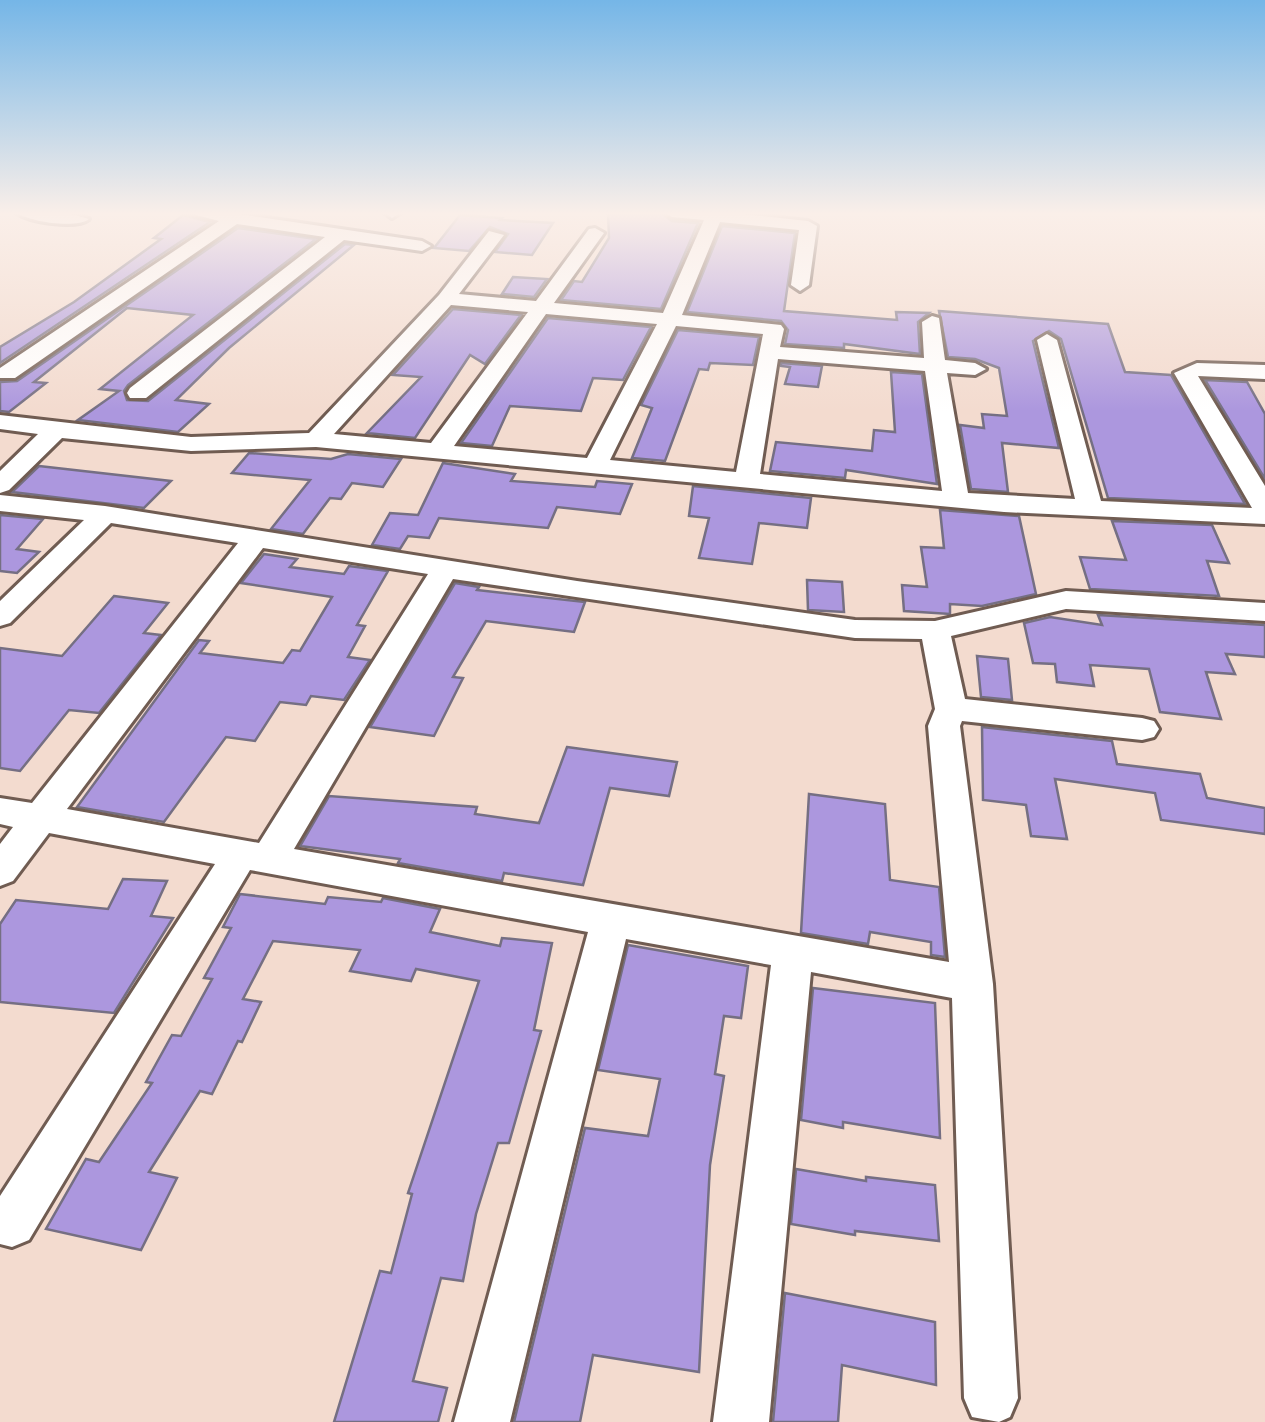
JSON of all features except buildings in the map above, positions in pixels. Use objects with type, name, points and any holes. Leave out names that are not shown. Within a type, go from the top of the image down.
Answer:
[{"type":"street","points":[[7,372],[140,278]]},
{"type":"street","points":[[138,393],[284,278]]},
{"type":"street","points":[[316,440],[462,278]]},
{"type":"street","points":[[436,454],[563,278]]},
{"type":"street","points":[[594,467],[687,278]]},
{"type":"street","points":[[800,285],[801,278]]},
{"type":"street","points":[[446,299],[774,328],[747,480]]},
{"type":"street","points":[[932,322],[956,500]]},
{"type":"street","points":[[1047,340],[1090,508]]},
{"type":"street","points":[[767,352],[975,369]]},
{"type":"street","points":[[1265,372],[1197,369],[1186,373],[1265,507]]},
{"type":"street","points":[[0,422],[191,444],[316,440],[956,500],[1265,516]]},
{"type":"street","points":[[0,484],[56,430]]},
{"type":"street","points":[[0,503],[105,514],[855,629],[936,630],[1066,600],[1265,612]]},
{"type":"street","points":[[0,617],[105,514]]},
{"type":"street","points":[[0,871],[18,815],[256,538]]},
{"type":"street","points":[[0,1220],[12,1223],[445,569]]},
{"type":"street","points":[[936,630],[950,710],[944,726],[972,984],[990,1398]]},
{"type":"street","points":[[950,710],[1142,730]]},
{"type":"street","points":[[18,815],[972,984]]},
{"type":"street","points":[[482,1422],[611,920]]},
{"type":"street","points":[[740,1422],[793,952]]}]
